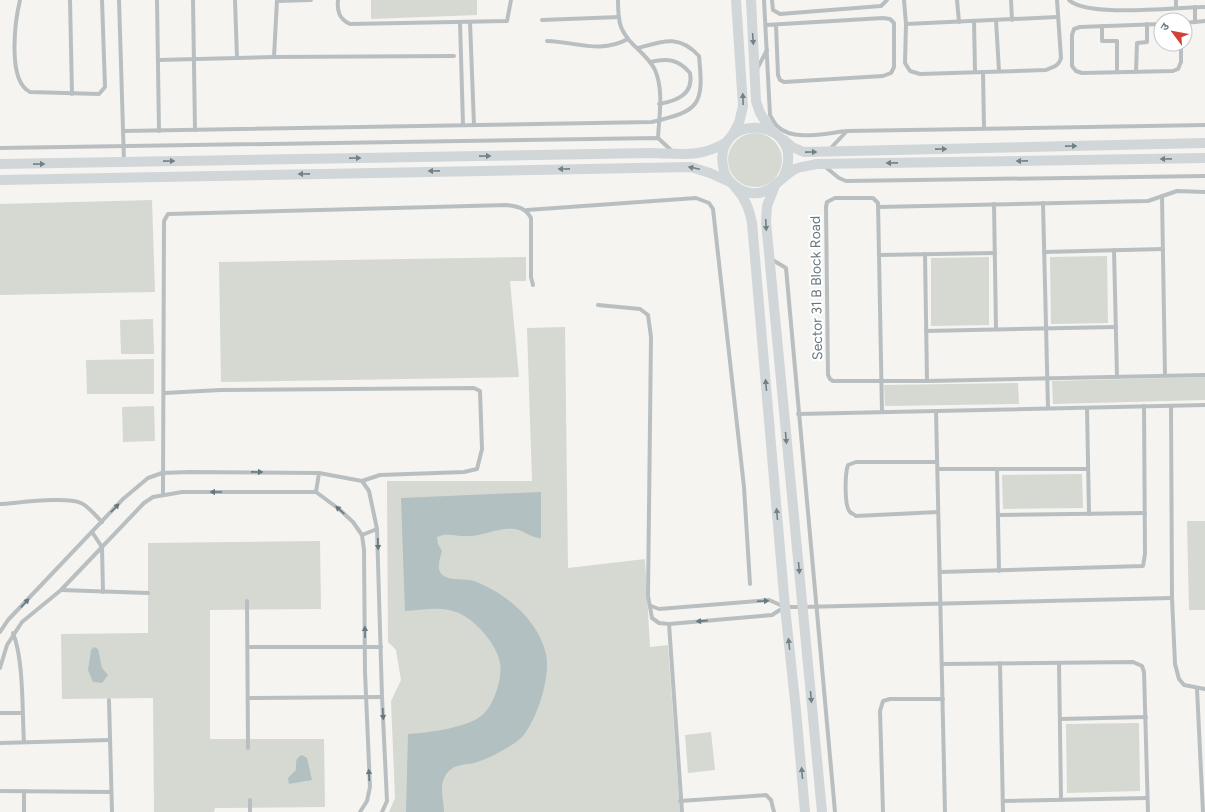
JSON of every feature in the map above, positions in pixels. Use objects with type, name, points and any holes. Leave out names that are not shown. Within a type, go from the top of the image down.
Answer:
[{"type":"street","points":[[20,0],[15,27],[16,66],[20,84],[24,89],[30,92],[72,94],[99,94],[105,87],[102,0]]},
{"type":"street","points":[[70,0],[72,94]]},
{"type":"street","points":[[119,0],[124,162]]},
{"type":"street","points":[[157,0],[159,131]]},
{"type":"street","points":[[193,0],[192,58],[195,130]]},
{"type":"street","points":[[235,0],[237,58]]},
{"type":"street","points":[[274,57],[277,1],[312,0]]},
{"type":"street","points":[[338,0],[339,15],[345,22],[350,24],[507,21],[511,0]]},
{"type":"street","points":[[618,0],[621,27],[628,39],[650,62],[657,77],[659,88],[658,138],[674,154]]},
{"type":"street","points":[[736,0],[743,106],[739,123],[729,139],[722,157],[724,173],[743,195],[748,205],[752,223],[784,607],[796,710],[805,812]]},
{"type":"street","points":[[751,0],[756,100],[760,113],[787,151],[788,165],[783,178]]},
{"type":"street","points":[[764,0],[770,115],[776,126],[788,133],[804,135],[847,131],[1205,125]]},
{"type":"street","points":[[772,0],[773,10],[780,14],[881,6],[887,0]]},
{"type":"street","points":[[904,0],[906,24],[905,63],[910,71],[920,74],[1046,70],[1060,63],[1057,0]]},
{"type":"street","points":[[957,0],[958,22]]},
{"type":"street","points":[[1011,0],[1012,20]]},
{"type":"street","points":[[1069,0],[1073,4],[1097,10],[1205,7]]},
{"type":"street","points":[[1176,0],[1176,8]]},
{"type":"street","points":[[1195,7],[1195,22],[1205,21]]},
{"type":"street","points":[[542,20],[619,17]]},
{"type":"street","points":[[906,24],[1058,17]]},
{"type":"street","points":[[766,25],[883,18],[890,19],[894,23],[894,67],[891,73],[883,76],[784,82],[780,80],[778,75],[776,25]]},
{"type":"street","points":[[996,20],[999,71]]},
{"type":"street","points":[[974,21],[975,72]]},
{"type":"street","points":[[460,22],[463,125]]},
{"type":"street","points":[[470,22],[474,124]]},
{"type":"street","points":[[1136,72],[1137,43],[1147,42],[1147,24]]},
{"type":"street","points":[[1153,24],[1102,26],[1074,29],[1072,35],[1072,66],[1076,71],[1082,73],[1173,71],[1178,69],[1181,62],[1181,52]]},
{"type":"street","points":[[1102,26],[1102,41],[1117,41],[1117,72]]},
{"type":"street","points":[[547,41],[606,47],[615,46],[628,39]]},
{"type":"street","points":[[123,131],[658,121],[675,117],[690,110],[697,104],[700,96],[699,56],[687,44],[677,41],[662,42],[638,48]]},
{"type":"street","points":[[755,73],[767,48]]},
{"type":"street","points":[[158,60],[192,58],[454,56]]},
{"type":"street","points":[[650,62],[665,59],[674,60],[690,73],[691,81],[683,96],[674,101],[659,104]]},
{"type":"street","points":[[983,72],[984,128]]},
{"type":"street","points":[[0,164],[674,154],[692,155],[711,151],[743,129],[754,126],[774,133],[792,148],[804,152],[1205,143]]},
{"type":"street","points":[[827,152],[847,131]]},
{"type":"street","points":[[0,148],[658,138]]},
{"type":"street","points":[[822,812],[766,222],[767,206],[774,188],[783,178],[796,168],[821,164],[1205,158]]},
{"type":"street","points":[[821,164],[839,178],[846,181],[1205,176]]},
{"type":"street","points":[[0,180],[691,167],[710,173],[751,193],[766,191],[774,188]]},
{"type":"street","points":[[882,412],[878,207],[1148,201],[1177,191],[1205,192]]},
{"type":"street","points":[[1162,196],[1165,376]]},
{"type":"street","points":[[163,494],[162,473],[165,393],[164,221],[168,214],[507,205],[527,210],[696,198],[709,203],[713,209],[744,487],[750,584]]},
{"type":"street","name":"Sector 31 B Block Road","points":[[878,207],[877,201],[868,198],[835,198],[827,202],[828,374],[830,379],[833,381],[927,381],[1205,375]]},
{"type":"street","points":[[1043,203],[1048,408]]},
{"type":"street","points":[[994,204],[996,329]]},
{"type":"street","points":[[527,210],[531,218],[531,277],[534,285]]},
{"type":"street","points":[[1044,252],[1163,249]]},
{"type":"street","points":[[1114,250],[1117,377]]},
{"type":"street","points":[[878,255],[995,253]]},
{"type":"street","points":[[925,254],[927,381]]},
{"type":"street","points":[[769,257],[786,268],[816,607],[828,716],[835,812]]},
{"type":"street","points":[[598,306],[640,309],[648,315],[651,337],[648,596],[652,618],[659,623],[669,624],[772,615],[784,607]]},
{"type":"street","points":[[926,331],[1116,327]]},
{"type":"street","points":[[0,632],[8,620],[102,522],[143,482],[162,473],[319,473],[362,481],[380,475],[464,472],[477,469],[482,449],[480,391],[474,388],[220,390],[165,393]]},
{"type":"street","points":[[798,414],[1205,405]]},
{"type":"street","points":[[940,572],[1143,566],[1145,554],[1144,406]]},
{"type":"street","points":[[1171,406],[1172,598],[1175,664],[1179,679],[1184,685],[1197,689],[1205,689]]},
{"type":"street","points":[[1087,408],[1090,514]]},
{"type":"street","points":[[936,411],[945,812]]},
{"type":"street","points":[[937,462],[856,462],[848,465],[845,472],[847,506],[850,512],[856,516],[938,512]]},
{"type":"street","points":[[938,469],[1088,469]]},
{"type":"street","points":[[997,469],[999,571]]},
{"type":"street","points":[[316,492],[319,473]]},
{"type":"street","points":[[362,481],[369,491],[377,529],[387,801],[382,812]]},
{"type":"street","points":[[0,668],[7,645],[22,622],[61,590],[144,503],[153,497],[163,494],[182,492],[316,492],[339,509],[353,522],[362,535],[364,550],[366,698],[370,786],[367,801],[360,812]]},
{"type":"street","points":[[0,504],[58,501],[77,502],[82,503],[102,522]]},
{"type":"street","points":[[998,515],[1145,513]]},
{"type":"street","points":[[362,535],[377,529]]},
{"type":"street","points":[[92,532],[102,547],[103,592]]},
{"type":"street","points":[[61,590],[148,593]]},
{"type":"street","points":[[651,606],[659,609],[769,600],[784,607],[816,607],[1172,598]]},
{"type":"street","points":[[247,601],[249,698],[248,748]]},
{"type":"street","points":[[669,624],[680,802],[682,812]]},
{"type":"street","points":[[14,633],[18,648],[24,742]]},
{"type":"street","points":[[248,647],[381,647]]},
{"type":"street","points":[[1059,662],[1061,799]]},
{"type":"street","points":[[942,664],[1133,662],[1142,666],[1144,672],[1146,716],[1148,812]]},
{"type":"street","points":[[1000,663],[1003,812]]},
{"type":"street","points":[[1197,689],[1203,812]]},
{"type":"street","points":[[249,698],[382,697]]},
{"type":"street","points":[[883,812],[880,711],[882,701],[890,699],[943,699]]},
{"type":"street","points":[[109,700],[112,812]]},
{"type":"street","points":[[0,713],[22,713]]},
{"type":"street","points":[[1060,719],[1146,716]]},
{"type":"street","points":[[0,743],[110,740]]},
{"type":"street","points":[[0,791],[111,792]]},
{"type":"street","points":[[24,791],[24,812]]},
{"type":"street","points":[[680,802],[766,795],[771,800],[774,812]]},
{"type":"street","points":[[1003,801],[1148,798]]},
{"type":"street","points":[[250,800],[250,812]]},
{"type":"shaded area","points":[[371,0],[477,0],[477,15],[371,19]]},
{"type":"shaded area","points":[[755,133],[765,135],[774,141],[780,150],[782,160],[780,170],[774,179],[765,185],[755,187],[745,185],[736,179],[730,170],[728,160],[730,150],[736,141],[745,135]]},
{"type":"shaded area","points":[[152,200],[155,292],[0,295],[0,204]]},
{"type":"shaded area","points":[[1107,256],[1108,323],[1051,324],[1050,257]]},
{"type":"shaded area","points":[[526,257],[526,281],[510,281],[519,377],[221,382],[219,262]]},
{"type":"shaded area","points":[[989,257],[989,325],[931,326],[931,258]]},
{"type":"shaded area","points":[[153,319],[154,354],[121,354],[120,320]]},
{"type":"shaded area","points":[[565,327],[568,568],[645,559],[650,647],[668,645],[680,812],[389,812],[395,798],[391,701],[401,680],[396,650],[388,642],[387,481],[532,481],[527,328]]},
{"type":"shaded area","points":[[154,359],[154,394],[87,394],[86,360]]},
{"type":"shaded area","points":[[1205,377],[1205,400],[1053,404],[1052,381]]},
{"type":"shaded area","points":[[1018,383],[1019,404],[885,406],[884,385]]},
{"type":"shaded area","points":[[154,406],[155,441],[123,442],[122,407]]},
{"type":"shaded area","points":[[1082,474],[1083,508],[1003,509],[1002,475]]},
{"type":"shaded area","points":[[541,492],[541,538],[534,537],[515,529],[497,530],[474,536],[445,535],[437,537],[438,544],[442,551],[439,565],[441,574],[447,578],[474,581],[498,593],[519,609],[536,630],[546,654],[547,663],[545,686],[538,709],[528,729],[522,737],[513,744],[485,759],[458,766],[449,771],[443,780],[442,786],[444,812],[406,812],[408,734],[456,727],[466,724],[481,716],[493,700],[501,669],[498,656],[490,640],[477,626],[463,615],[444,609],[405,611],[401,498]]},
{"type":"shaded area","points":[[1187,521],[1205,521],[1205,610],[1189,610]]},
{"type":"shaded area","points":[[320,541],[321,609],[210,610],[210,739],[324,739],[325,807],[215,808],[214,812],[154,812],[153,698],[62,699],[61,634],[148,633],[148,543]]},
{"type":"shaded area","points":[[94,647],[98,649],[102,668],[108,675],[102,683],[93,682],[88,670],[91,650]]},
{"type":"shaded area","points":[[1139,723],[1140,791],[1067,793],[1066,724]]},
{"type":"shaded area","points":[[711,732],[715,770],[688,773],[685,735]]},
{"type":"shaded area","points":[[302,755],[307,758],[312,780],[289,784],[288,778],[296,770],[297,759]]}]
